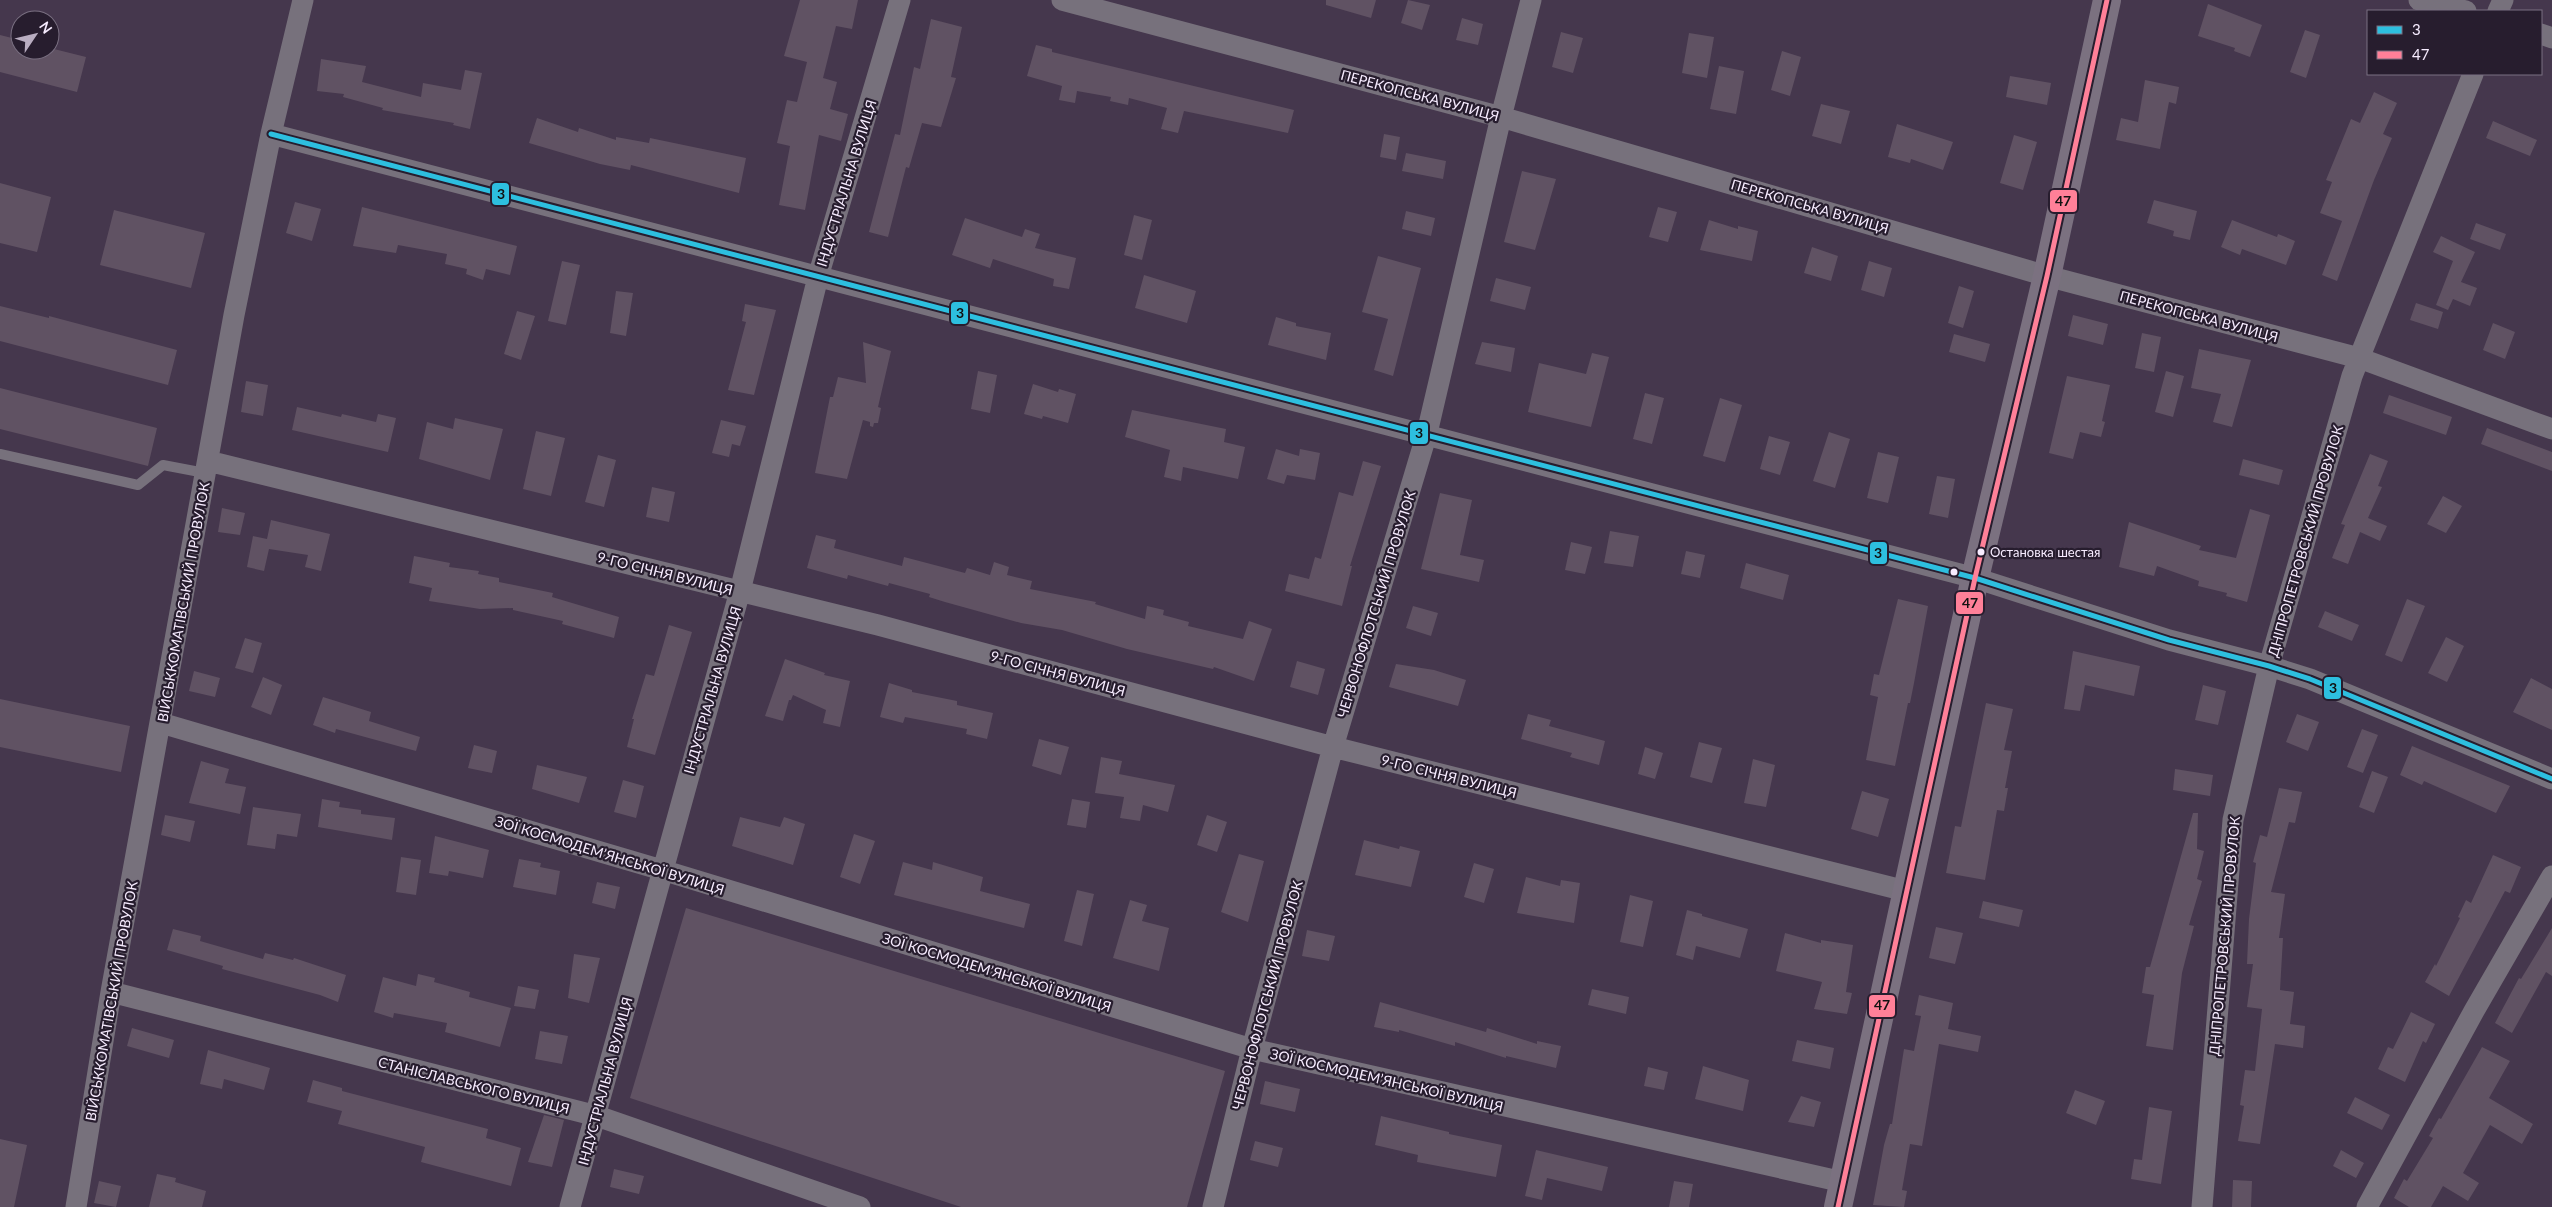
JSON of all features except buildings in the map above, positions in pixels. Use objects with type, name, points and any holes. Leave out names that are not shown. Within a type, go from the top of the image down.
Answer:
[{"type":"main road","points":[[1840,1195],[1975,578],[2047,276],[2106,0]]},
{"type":"street","name":"ВІЙСЬККОМАТІВСЬКИЙ ПРОВУЛОК","points":[[76,1207],[111,992],[162,723],[234,315],[271,134],[303,0]]},
{"type":"street","name":"ІНДУСТРІАЛЬНА ВУЛИЦЯ","points":[[570,1207],[597,1116],[662,870],[740,591],[818,276],[900,0]]},
{"type":"street","name":"ПЕРЕКОПСЬКА ВУЛИЦЯ","points":[[1062,0],[1501,117],[2047,276],[2359,358],[2552,429]]},
{"type":"street","name":"ЧЕРВОНОФЛОТСЬКИЙ ПРОВУЛОК","points":[[1213,1207],[1252,1049],[1333,747],[1427,433],[1501,117],[1531,0]]},
{"type":"street","points":[[2419,0],[2462,10]]},
{"type":"street","name":"ДНІПРОПЕТРОВСЬКИЙ ПРОВУЛОК","points":[[2202,1207],[2233,820],[2269,666],[2352,376],[2473,75]]},
{"type":"street","points":[[271,134],[1427,433],[1975,578],[2169,640],[2269,666],[2310,679],[2552,779]]},
{"type":"street","name":"9-ГО СІЧНЯ ВУЛИЦЯ","points":[[206,467],[740,591],[1333,747],[1906,890]]},
{"type":"street","name":"ЗОЇ КОСМОДЕМ’ЯНСЬКОЇ ВУЛИЦЯ","points":[[162,723],[662,870],[1252,1049],[1840,1195]]},
{"type":"street","points":[[2367,1207],[2474,1011],[2552,876]]},
{"type":"street","name":"СТАНІСЛАВСЬКОГО ВУЛИЦЯ","points":[[111,992],[597,1116],[860,1207]]},
{"type":"lane","points":[[0,454],[138,485],[163,466],[206,467]]},
{"type":"transit line","name":"47","points":[[1838,1207],[1975,578],[2047,276],[2107,0]]},
{"type":"transit line","name":"3","points":[[271,134],[1975,578],[2169,640],[2269,666],[2310,679],[2552,779]]},
{"type":"place","name":"Остановка шестая","points":[[1981,552]]}]
